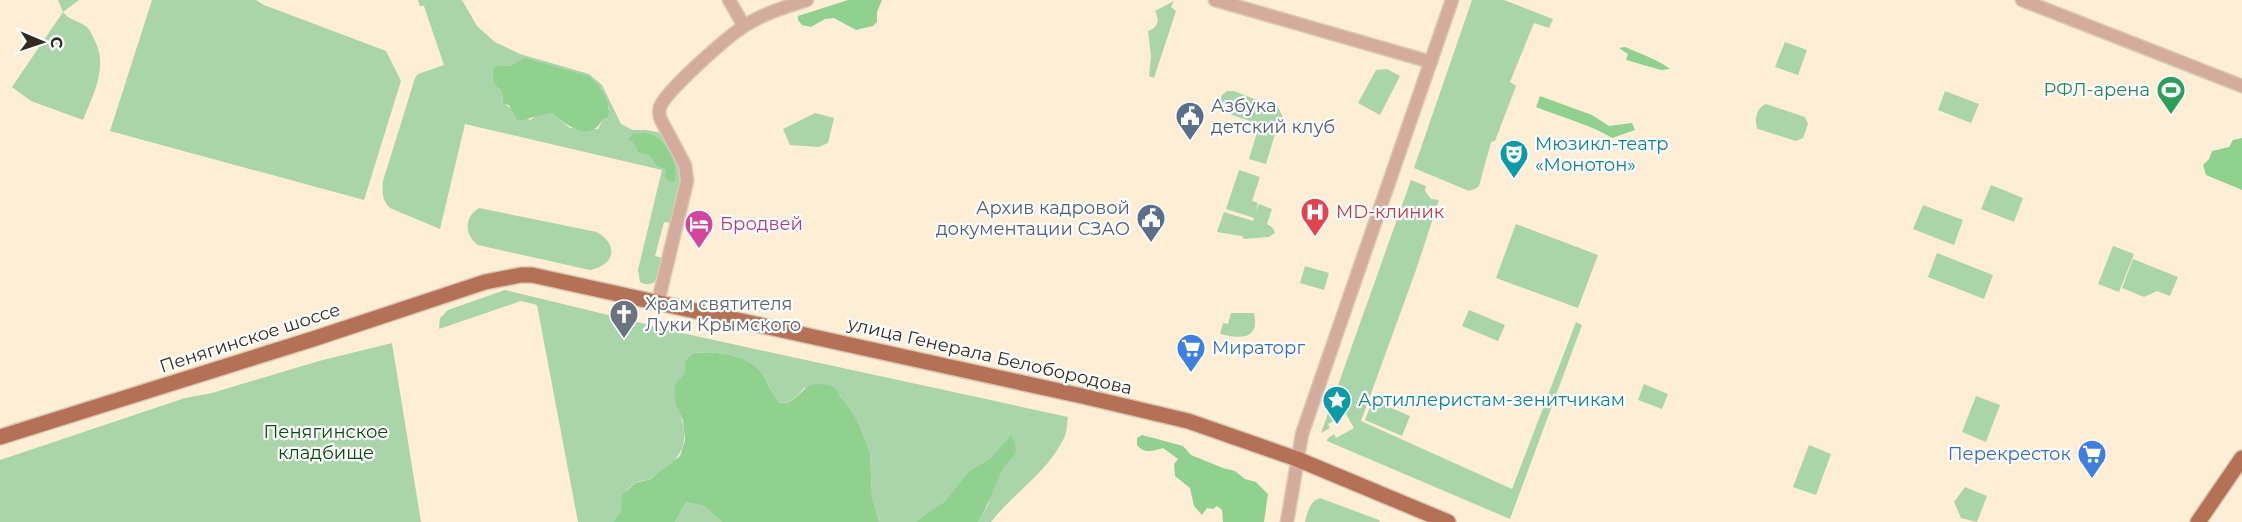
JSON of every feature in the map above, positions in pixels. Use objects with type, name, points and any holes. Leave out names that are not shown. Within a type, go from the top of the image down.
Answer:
[{"type":"main road","name":"улица Генерала Белобородова","points":[[511,276],[532,275],[1188,421],[1297,459],[1448,522]]},
{"type":"main road","name":"Пенягинское шоссе","points":[[0,436],[485,282],[511,276]]},
{"type":"main road","points":[[2198,522],[2242,458]]},
{"type":"street","points":[[729,0],[744,26]]},
{"type":"street","points":[[658,302],[687,181],[685,165],[661,120],[660,107],[665,98],[682,81],[744,26],[807,0]]},
{"type":"street","points":[[1215,0],[1431,62]]},
{"type":"street","points":[[1287,522],[1297,459],[1308,416],[1452,0]]},
{"type":"street","points":[[2022,0],[2242,86]]},
{"type":"green space","points":[[58,0],[79,0],[63,12]]},
{"type":"green space","points":[[152,0],[256,0],[386,51],[401,81],[364,200],[110,131]]},
{"type":"green space","points":[[418,0],[462,0],[477,26],[495,42],[520,54],[589,74],[602,85],[621,124],[633,130],[661,133],[675,159],[680,185],[671,223],[664,222],[655,256],[663,258],[659,274],[654,282],[646,284],[640,282],[638,270],[662,170],[465,124],[440,229],[387,205],[383,196],[383,181],[415,78],[418,74],[444,65],[424,6],[420,6]],"holes":[[[499,65],[511,66],[609,107],[608,118],[603,119],[598,129],[570,128],[552,113],[540,114],[530,120],[503,103],[502,91],[493,82],[493,68]]]},
{"type":"green space","points":[[848,0],[882,0],[877,12],[877,22],[873,26],[856,30],[834,18],[825,19],[811,27],[802,25],[798,20],[798,16]]},
{"type":"green space","points":[[1472,0],[1504,0],[1553,19],[1549,28],[1534,23],[1510,82],[1516,86],[1495,141],[1491,142],[1479,186],[1469,191],[1414,168]]},
{"type":"green space","points":[[1174,1],[1171,7],[1176,11],[1154,78],[1149,76],[1151,56],[1148,31],[1157,23],[1155,11]]},
{"type":"green space","points":[[63,12],[87,27],[98,49],[100,70],[98,80],[83,120],[31,101],[12,87]]},
{"type":"green space","points":[[1785,42],[1807,50],[1798,75],[1775,67]]},
{"type":"green space","points":[[1625,47],[1654,59],[1670,69],[1661,70],[1626,60],[1628,54],[1619,48]]},
{"type":"green space","points":[[525,58],[590,77],[605,96],[609,112],[608,118],[585,132],[571,127],[552,113],[518,121],[509,105],[503,104],[502,91],[493,82],[493,68],[498,65],[511,66]]},
{"type":"green space","points":[[1387,69],[1400,76],[1380,115],[1358,103],[1376,70]]},
{"type":"green space","points":[[1227,91],[1234,91],[1272,106],[1276,104],[1284,119],[1268,127],[1217,110],[1222,95]]},
{"type":"green space","points":[[1945,91],[1979,104],[1971,123],[1938,110]]},
{"type":"green space","points":[[1540,96],[1592,115],[1609,126],[1632,123],[1635,130],[1612,138],[1585,125],[1536,107]]},
{"type":"green space","points":[[1766,104],[1805,117],[1808,124],[1803,138],[1796,141],[1758,129],[1757,115],[1760,108]]},
{"type":"green space","points":[[815,113],[834,118],[828,143],[819,147],[790,145],[783,129]]},
{"type":"green space","points":[[1258,129],[1275,134],[1266,164],[1249,159]]},
{"type":"green space","points":[[646,133],[659,139],[673,159],[676,175],[674,182],[669,181],[665,176],[666,170],[656,165],[650,155],[638,152],[633,141],[627,140],[633,134]]},
{"type":"green space","points":[[2242,138],[2242,190],[2206,175],[2203,165],[2209,159],[2212,151],[2229,147],[2233,140]]},
{"type":"green space","points":[[1239,170],[1260,177],[1252,201],[1258,203],[1256,212],[1259,204],[1272,209],[1267,224],[1273,228],[1275,233],[1269,237],[1244,239],[1242,236],[1217,232],[1224,212],[1253,221],[1254,218],[1226,209]]},
{"type":"green space","points":[[1411,180],[1426,186],[1425,191],[1431,199],[1439,200],[1361,421],[1512,489],[1576,322],[1582,325],[1510,519],[1327,441],[1334,434],[1336,438],[1354,428],[1346,414],[1328,424],[1330,428],[1321,433]]},
{"type":"green space","points":[[1991,185],[2023,198],[2014,222],[1981,209]]},
{"type":"green space","points":[[1923,205],[1963,220],[1954,245],[1913,229]]},
{"type":"green space","points":[[479,208],[597,232],[609,243],[611,254],[605,264],[590,270],[478,245],[470,236],[468,221]]},
{"type":"green space","points":[[1516,224],[1598,255],[1578,308],[1496,278]]},
{"type":"green space","points":[[2113,246],[2134,254],[2119,292],[2098,284]]},
{"type":"green space","points":[[1937,253],[1993,275],[1984,299],[1928,277]]},
{"type":"green space","points":[[2133,259],[2178,277],[2170,296],[2157,291],[2144,297],[2122,288]]},
{"type":"green space","points":[[1305,266],[1329,273],[1324,290],[1300,283]]},
{"type":"green space","points":[[505,290],[691,335],[1068,417],[1065,435],[1047,463],[991,522],[978,522],[988,505],[992,488],[1005,465],[1013,457],[1011,436],[991,458],[968,472],[945,501],[915,522],[879,522],[872,497],[870,453],[858,422],[850,414],[840,395],[804,388],[793,399],[778,403],[762,373],[748,362],[721,353],[694,353],[685,373],[676,405],[684,428],[684,438],[678,456],[663,471],[650,479],[635,483],[628,489],[618,517],[613,522],[578,522],[537,305],[521,301],[439,329],[440,318],[448,310]]},
{"type":"green space","points":[[1469,310],[1505,325],[1498,341],[1462,326]]},
{"type":"green space","points":[[1231,313],[1254,313],[1255,322],[1251,333],[1241,337],[1220,334],[1223,323],[1228,324]]},
{"type":"green space","name":"Пенягинское кладбище","points":[[392,343],[421,522],[0,522],[0,460],[185,398],[212,393],[319,361]]},
{"type":"green space","points":[[694,353],[721,353],[748,362],[762,373],[779,403],[794,399],[807,387],[822,384],[834,387],[858,422],[870,453],[872,497],[879,522],[722,522],[704,506],[686,502],[675,522],[613,522],[621,512],[622,495],[635,483],[651,479],[680,456],[685,440],[683,421],[676,405],[674,386],[685,373],[686,360]]},
{"type":"green space","points":[[1644,384],[1668,394],[1662,409],[1638,400]]},
{"type":"green space","points":[[1976,396],[2000,405],[1986,442],[1962,432]]},
{"type":"green space","points":[[1373,400],[1410,416],[1402,436],[1365,420]]},
{"type":"green space","points":[[1011,435],[1016,452],[1003,469],[978,522],[915,522],[945,501],[968,472],[991,458]]},
{"type":"green space","points":[[1142,435],[1183,446],[1191,455],[1235,471],[1245,479],[1256,482],[1268,494],[1264,522],[1223,522],[1222,510],[1217,506],[1213,509],[1207,508],[1202,515],[1194,506],[1190,488],[1175,476],[1174,464],[1178,459],[1163,448],[1149,451],[1140,448],[1137,445],[1137,438]]},
{"type":"green space","points":[[1809,445],[1831,454],[1816,495],[1793,487]]},
{"type":"green space","points":[[1965,487],[1987,496],[1977,522],[1961,518],[1954,502]]},
{"type":"green space","points":[[1320,498],[1380,522],[1305,522],[1311,505]]},
{"type":"green space","points":[[686,502],[704,506],[722,522],[675,522]]},
{"type":"place","name":"РФЛ-арена","points":[[2171,116]]},
{"type":"place","name":"Азбука детский клуб","points":[[1190,142]]},
{"type":"place","name":"Мюзикл-театр «Монотон»","points":[[1514,180]]},
{"type":"place","name":"MD-клиник","points":[[1315,238]]},
{"type":"place","name":"Архив кадровой документации СЗАО","points":[[1151,244]]},
{"type":"place","name":"Бродвей","points":[[699,250]]},
{"type":"place","name":"Храм святителя Луки Крымского","points":[[624,340]]},
{"type":"place","name":"Мираторг","points":[[1191,374]]},
{"type":"place","name":"Артиллеристам-зенитчикам","points":[[1337,426]]},
{"type":"place","name":"Перекресток","points":[[2092,480]]}]
